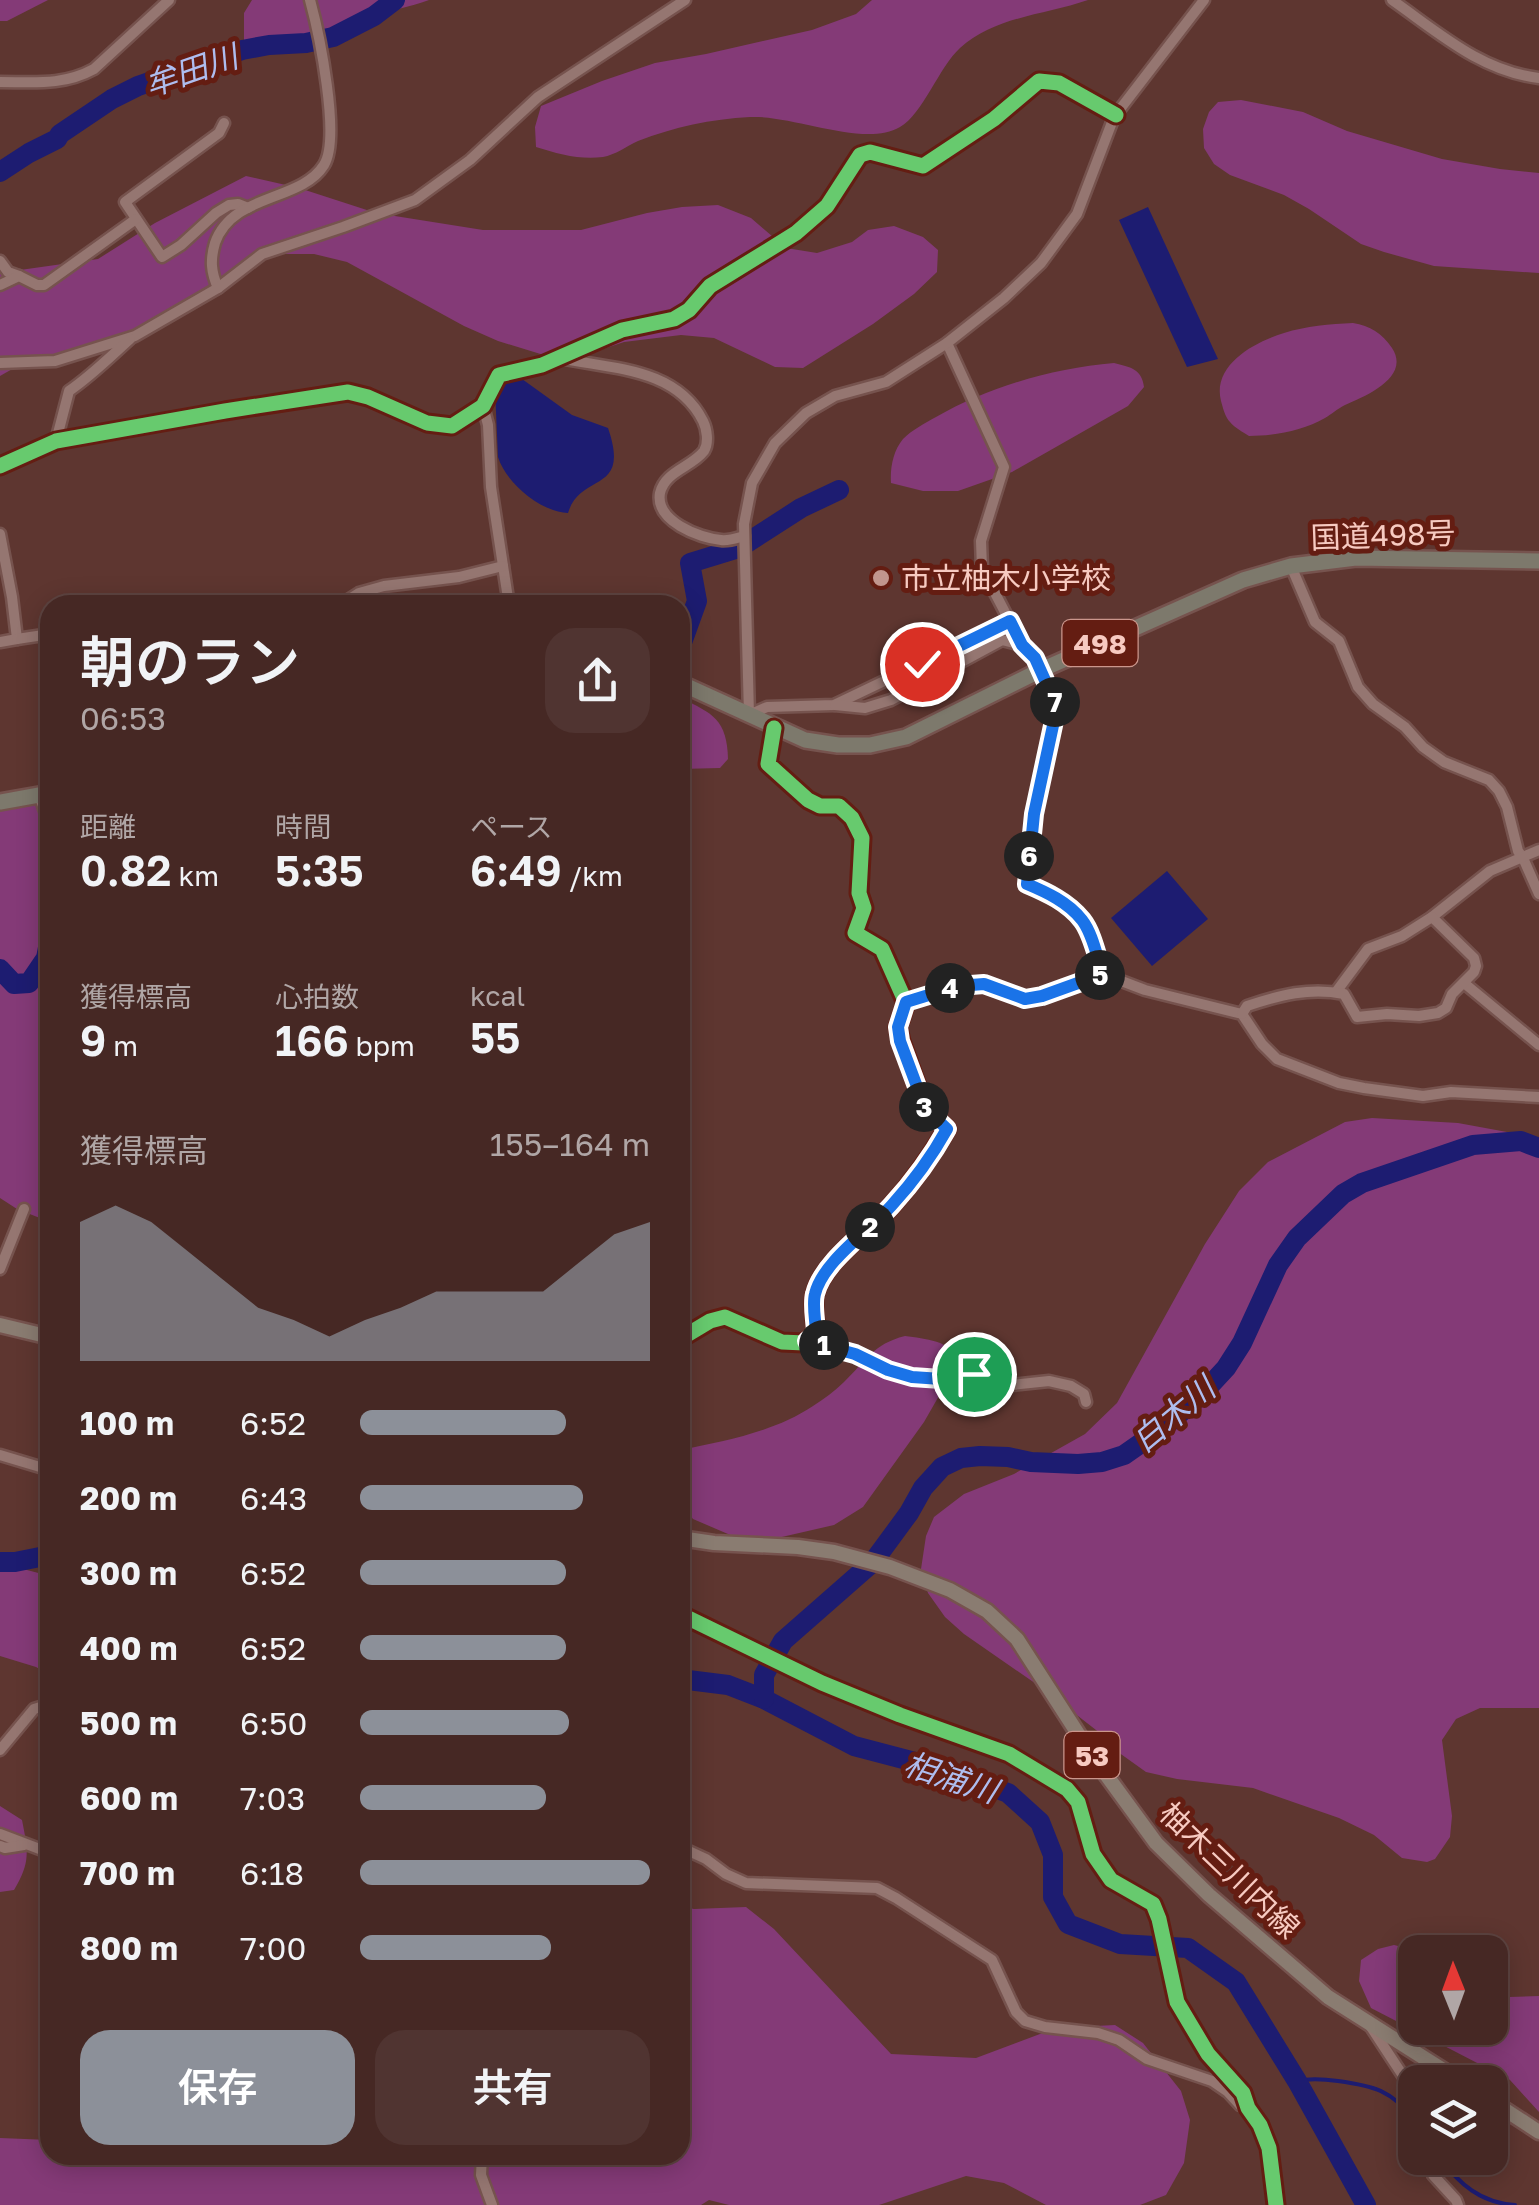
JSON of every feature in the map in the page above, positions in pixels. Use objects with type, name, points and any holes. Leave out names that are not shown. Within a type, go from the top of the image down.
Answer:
[{"type":"highway","name":"国道498号","points":[[690,688],[805,740],[870,745],[906,737],[1041,670],[1243,580],[1291,566],[1356,558],[1539,561]]},
{"type":"highway","points":[[0,802],[40,795]]},
{"type":"main road","points":[[0,1325],[40,1335]]},
{"type":"main road","name":"柚木三川内線","points":[[690,1539],[834,1552],[935,1584],[987,1610],[1018,1639],[1091,1754],[1156,1843],[1209,1895],[1328,1997],[1435,2065]]},
{"type":"main road","points":[[1508,2112],[1539,2132]]},
{"type":"street","points":[[0,82],[56,83],[84,75],[169,0]]},
{"type":"street","points":[[218,288],[212,274],[212,254],[218,234],[248,208],[309,180],[323,168],[331,150],[317,24],[310,0]]},
{"type":"street","points":[[56,442],[69,391],[135,336],[218,288],[262,254],[343,228],[433,189],[538,97],[685,0]]},
{"type":"street","points":[[1022,645],[1002,640],[892,700],[865,708],[767,707],[749,715],[744,524],[752,483],[775,443],[806,413],[835,396],[886,382],[946,343],[1042,263],[1076,214],[1116,115],[1204,0]]},
{"type":"street","points":[[1392,0],[1474,59],[1516,76],[1539,78]]},
{"type":"street","points":[[0,466],[56,442],[348,392],[427,422],[452,426],[483,406],[498,375],[542,365],[622,330],[674,319],[689,310],[710,286],[796,232],[827,206],[860,155],[870,152],[923,166],[994,119],[1039,81],[1060,83],[1116,115]]},
{"type":"street","points":[[224,123],[220,133],[125,202],[162,258],[229,205],[248,208]]},
{"type":"street","points":[[0,261],[8,272],[44,285],[136,219]]},
{"type":"street","points":[[0,286],[19,276]]},
{"type":"street","points":[[0,363],[56,360],[135,336]]},
{"type":"street","points":[[946,343],[1004,468],[981,541],[982,568],[1022,645],[1035,658],[1057,707],[1034,814],[1027,884],[1049,894],[1084,922],[1103,974]]},
{"type":"street","points":[[559,358],[641,372],[678,392],[705,424],[707,441],[704,450],[665,481],[660,504],[666,516],[696,533],[724,541],[744,536]]},
{"type":"street","points":[[483,406],[507,595]]},
{"type":"street","points":[[0,534],[17,639]]},
{"type":"street","points":[[355,595],[384,586],[459,577],[503,566]]},
{"type":"street","points":[[1291,566],[1315,622],[1339,641],[1358,687],[1372,704],[1444,762],[1489,780],[1507,807],[1515,841],[1539,894]]},
{"type":"street","points":[[834,706],[1010,621]]},
{"type":"street","points":[[0,642],[40,636]]},
{"type":"street","points":[[690,1333],[725,1316],[782,1342],[804,1343],[816,1334],[815,1294],[827,1272],[841,1253],[892,1206],[926,1164],[947,1129],[925,1108],[900,1041],[898,1027],[906,1002],[882,950],[855,933],[864,908],[859,893],[862,838],[852,818],[839,806],[820,806],[808,800],[768,764],[774,728]]},
{"type":"street","points":[[1336,992],[1368,949],[1402,936],[1432,917],[1490,870],[1539,850]]},
{"type":"street","points":[[1242,1014],[1247,1006],[1282,994],[1323,990],[1344,994],[1357,1017],[1438,1014],[1476,966],[1474,958],[1432,917]]},
{"type":"street","points":[[906,1002],[958,986],[984,984],[1025,999],[1103,974],[1144,990],[1242,1014],[1277,1059],[1339,1083],[1424,1096],[1451,1092],[1539,1097]]},
{"type":"street","points":[[1464,983],[1539,1045]]},
{"type":"street","points":[[0,1269],[24,1208]]},
{"type":"street","points":[[807,1341],[855,1354],[912,1377],[941,1379],[977,1374],[1012,1385],[1050,1381],[1071,1386],[1084,1394],[1086,1402]]},
{"type":"street","points":[[0,1456],[40,1467]]},
{"type":"street","points":[[690,1619],[822,1683],[900,1716],[1009,1754],[1068,1790],[1078,1802],[1093,1854],[1111,1880],[1153,1904],[1177,2002],[1208,2054],[1243,2093],[1260,2125],[1269,2148],[1276,2205]]},
{"type":"street","points":[[2,1742],[40,1707]]},
{"type":"street","points":[[0,1834],[40,1850]]},
{"type":"street","points":[[0,1846],[27,1845]]},
{"type":"street","points":[[690,1852],[746,1883],[876,1888],[992,1960],[1016,2012],[1026,2021],[1119,2040],[1147,2059],[1212,2081],[1248,2108]]},
{"type":"street","points":[[1368,2022],[1398,2068]]},
{"type":"street","points":[[482,2165],[481,2175],[492,2205]]},
{"type":"street","points":[[1433,2175],[1458,2205]]},
{"type":"shaded area","points":[[0,0],[48,0],[0,21]]},
{"type":"shaded area","points":[[252,0],[429,0],[369,18],[321,43],[282,48],[244,41],[244,13]]},
{"type":"shaded area","points":[[872,0],[1088,0],[1005,23],[974,37],[952,56],[908,121],[885,133],[848,133],[750,117],[679,128],[603,157],[577,157],[536,147],[535,127],[541,106],[655,63],[812,30],[856,14]]},
{"type":"shaded area","points":[[1241,100],[1303,112],[1347,131],[1442,159],[1539,173],[1539,273],[1434,266],[1384,252],[1361,244],[1284,195],[1230,175],[1214,164],[1204,148],[1203,129],[1209,112],[1218,102]]},
{"type":"shaded area","points":[[246,176],[376,213],[483,230],[581,230],[647,213],[718,205],[751,218],[786,248],[817,253],[852,242],[868,230],[894,226],[923,237],[938,250],[937,272],[873,324],[803,368],[775,367],[714,338],[681,335],[624,342],[560,360],[464,326],[347,262],[314,254],[277,254],[243,263],[174,317],[76,352],[21,364],[0,376],[0,269],[20,270],[98,259],[155,223]]},
{"type":"shaded area","points":[[1148,207],[1218,359],[1187,367],[1119,220]]},
{"type":"shaded area","points":[[1353,323],[1375,331],[1392,348],[1396,368],[1384,384],[1316,423],[1288,432],[1249,436],[1228,420],[1220,388],[1223,376],[1238,357],[1260,342],[1284,333]]},
{"type":"shaded area","points":[[1114,363],[1134,370],[1143,381],[1144,387],[1128,406],[1012,472],[958,491],[923,491],[891,483],[893,460],[903,439],[936,417],[1022,381]]},
{"type":"shaded area","points":[[512,375],[572,415],[608,428],[613,449],[609,473],[583,491],[568,513],[536,502],[502,467],[498,457],[495,389],[498,380]]},
{"type":"shaded area","points":[[690,703],[716,720],[725,735],[728,759],[720,768],[690,769]]},
{"type":"shaded area","points":[[40,790],[40,1218],[0,1198],[0,797]]},
{"type":"shaded area","points":[[1167,871],[1208,919],[1152,966],[1111,918]]},
{"type":"shaded area","points":[[1372,1118],[1458,1123],[1539,1138],[1539,1708],[1480,1708],[1456,1719],[1442,1740],[1452,1816],[1450,1837],[1435,1859],[1427,1862],[1402,1858],[1374,1835],[1339,1818],[1253,1788],[1146,1772],[1042,1688],[945,1617],[928,1593],[921,1569],[926,1536],[934,1517],[964,1494],[1014,1474],[1085,1434],[1117,1403],[1205,1244],[1239,1191],[1268,1162],[1345,1122]]},
{"type":"shaded area","points":[[905,1336],[944,1345],[959,1361],[924,1422],[863,1507],[834,1525],[773,1539],[735,1537],[693,1519],[690,1448],[749,1434],[798,1415],[837,1389],[877,1349]]},
{"type":"shaded area","points":[[0,1563],[40,1573],[40,1669],[0,1656]]},
{"type":"shaded area","points":[[0,1806],[22,1820],[27,1856],[14,1890],[0,1892]]},
{"type":"shaded area","points":[[746,1907],[774,1929],[891,2054],[976,2058],[1056,2028],[1115,2025],[1143,2043],[1181,2091],[1190,2120],[1184,2163],[1166,2195],[1140,2205],[1046,2205],[1004,2183],[966,2176],[879,2205],[729,2205],[709,2200],[701,2205],[0,2205],[0,2138],[40,2140],[40,2165],[690,2165],[690,1908]]},
{"type":"shaded area","points":[[1398,1946],[1398,2022],[1371,2008],[1359,1981],[1361,1960],[1378,1949]]},
{"type":"shaded area","points":[[1539,1996],[1539,2112],[1508,2079],[1508,2065],[1481,2065],[1442,2045],[1508,2045],[1508,1997]]},
{"type":"waterway","name":"牟田川","points":[[0,172],[138,86],[242,50],[333,37],[395,0]]},
{"type":"waterway","points":[[690,620],[697,601],[690,563],[739,548],[801,508],[839,490]]},
{"type":"waterway","points":[[0,969],[14,984],[29,983],[40,967]]},
{"type":"waterway","name":"白木川","points":[[764,1699],[764,1675],[783,1641],[873,1562],[923,1488],[942,1467],[961,1458],[980,1456],[1078,1464],[1124,1455],[1164,1427],[1226,1368],[1242,1343],[1278,1265],[1297,1238],[1343,1194],[1362,1183],[1473,1145],[1521,1141],[1539,1148]]},
{"type":"waterway","name":"相浦川","points":[[0,1562],[40,1557]]},
{"type":"waterway","name":"相浦川","points":[[690,1680],[728,1685],[764,1699],[854,1746],[949,1771],[1008,1793],[1040,1822],[1053,1855],[1053,1897],[1068,1924],[1120,1944],[1188,1948],[1236,1982],[1366,2205]]},
{"type":"waterway","points":[[1297,2081],[1351,2083],[1372,2088],[1398,2102]]},
{"type":"waterway","points":[[1454,2175],[1492,2200],[1515,2205]]},
{"type":"cycle path","points":[[0,466],[56,441],[348,392],[427,423],[452,426],[483,406],[499,375],[542,365],[622,330],[674,319],[689,310],[710,286],[796,233],[827,206],[860,155],[870,152],[923,166],[994,119],[1039,81],[1059,83],[1116,115]]},
{"type":"cycle path","points":[[690,1333],[725,1317],[782,1342],[804,1343],[816,1334],[814,1298],[827,1270],[900,1196],[947,1129],[925,1108],[898,1027],[906,1003],[882,949],[855,933],[864,908],[859,893],[862,838],[852,818],[839,806],[820,806],[808,800],[768,764],[774,728]]},
{"type":"cycle path","points":[[690,1619],[822,1683],[1009,1754],[1067,1789],[1078,1802],[1093,1854],[1111,1880],[1153,1904],[1177,2002],[1208,2054],[1243,2093],[1260,2125],[1269,2148],[1276,2205]]},
{"type":"place","name":"市立柚木小学校","points":[[881,578]]},
{"type":"route","points":[[922,664],[1010,621],[1022,645],[1035,658],[1057,707],[1034,814],[1027,884],[1070,908],[1084,922],[1103,974],[1025,999],[984,984],[958,986],[906,1002],[898,1027],[900,1041],[925,1108],[947,1129],[926,1164],[892,1206],[841,1253],[827,1272],[815,1294],[816,1334],[807,1341],[855,1354],[912,1377],[941,1379],[974,1374]]}]
